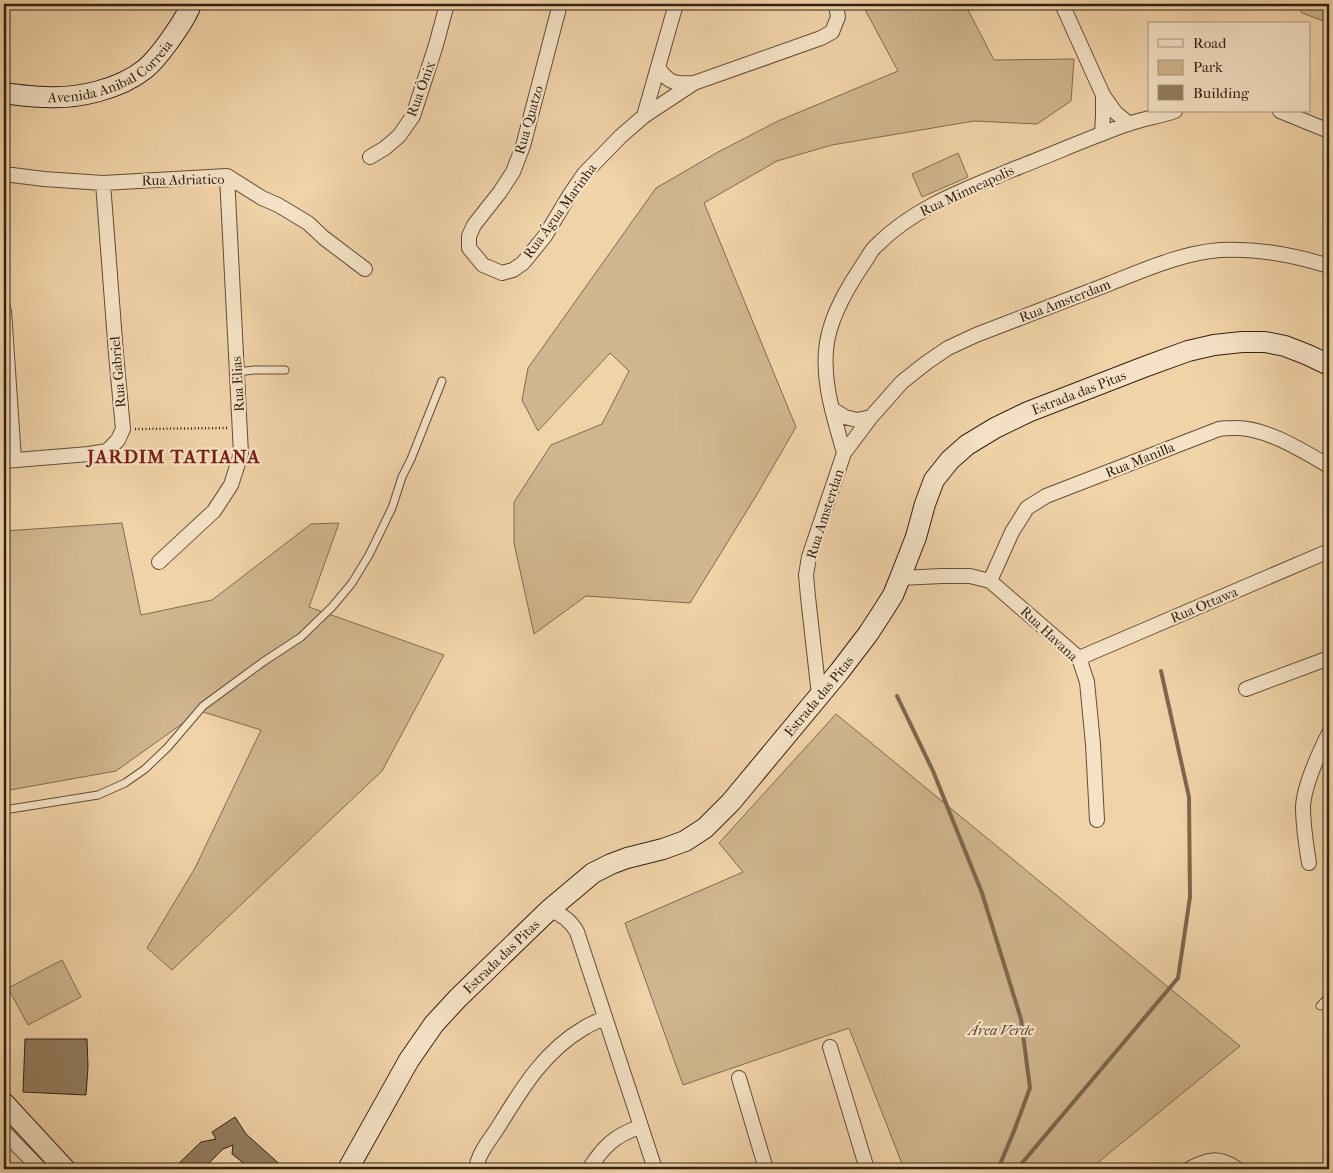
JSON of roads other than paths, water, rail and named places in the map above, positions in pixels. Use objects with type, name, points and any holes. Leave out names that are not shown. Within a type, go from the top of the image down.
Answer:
[{"type":"main road","name":"Avenida Anibal Correia","points":[[4,93],[62,97],[91,93],[127,81],[145,69],[159,55],[188,14],[191,4]]},
{"type":"main road","name":"Estrada das Pitas","points":[[348,1169],[409,1060],[434,1024],[458,998],[549,910],[593,873],[611,864],[685,841],[705,828],[731,802],[839,672],[868,634],[893,595],[916,537],[934,480],[950,460],[967,445],[994,428],[1028,412],[1188,351],[1214,345],[1265,342],[1285,346],[1329,365]]},
{"type":"main road","points":[[4,1103],[65,1169]]},
{"type":"street","name":"Rua Ônix","points":[[370,156],[386,148],[400,136],[413,116],[434,53],[447,4]]},
{"type":"street","name":"Rua Quatzo","points":[[474,225],[513,172],[523,146],[560,4]]},
{"type":"street","points":[[644,116],[676,4]]},
{"type":"street","name":"Rua Água Marinha","points":[[474,225],[469,236],[469,248],[483,265],[502,273],[513,270],[523,262],[545,236],[584,174],[621,136],[644,116],[694,83],[821,38],[832,32],[838,17],[836,4]]},
{"type":"street","points":[[1062,4],[1103,95],[1115,112],[1130,124]]},
{"type":"street","points":[[658,67],[662,74],[673,82],[681,84],[694,83]]},
{"type":"street","points":[[1102,134],[1104,115],[1103,95]]},
{"type":"street","name":"Rua Minneapolis","points":[[844,454],[826,382],[827,342],[834,320],[846,294],[875,246],[904,222],[925,208],[946,198],[1102,134],[1172,112]]},
{"type":"street","points":[[1282,112],[1329,131]]},
{"type":"street","name":"Rua Adriatico","points":[[4,174],[44,180],[103,183],[227,176],[308,223],[364,269]]},
{"type":"street","name":"Rua Elias","points":[[159,562],[214,511],[231,485],[241,454],[227,176]]},
{"type":"street","name":"Rua Gabriel","points":[[9,460],[107,451],[118,440],[123,429],[103,183]]},
{"type":"street","name":"Rua Amsterdam","points":[[844,454],[871,417],[902,382],[948,348],[976,335],[1153,267],[1188,256],[1220,250],[1247,250],[1301,257],[1329,266]]},
{"type":"street","points":[[4,311],[9,460]]},
{"type":"street","points":[[832,410],[844,417],[857,420],[871,417]]},
{"type":"street","name":"Rua Manilla","points":[[990,580],[1012,532],[1028,508],[1046,496],[1219,429],[1256,430],[1295,446],[1329,466]]},
{"type":"street","name":"Rua Amsterdan","points":[[820,695],[806,576],[809,557],[844,454]]},
{"type":"street","name":"Rua Ottawa","points":[[1079,658],[1329,552]]},
{"type":"street","points":[[900,578],[970,576],[990,580]]},
{"type":"street","name":"Rua Havana","points":[[990,580],[1079,658],[1087,682],[1093,744],[1097,820]]},
{"type":"street","points":[[1246,689],[1329,658]]},
{"type":"street","points":[[1309,863],[1303,806],[1316,760],[1329,733]]},
{"type":"street","points":[[549,910],[565,917],[577,932],[654,1169]]},
{"type":"street","points":[[476,1169],[480,1155],[524,1085],[554,1052],[572,1036],[585,1027],[605,1018]]},
{"type":"street","points":[[830,1048],[866,1169]]},
{"type":"street","points":[[739,1078],[766,1169]]},
{"type":"street","points":[[590,1169],[599,1154],[614,1140],[640,1126]]},
{"type":"street","points":[[4,1132],[40,1169]]},
{"type":"street","points":[[1189,1169],[1202,1162],[1213,1160],[1222,1161],[1238,1169]]},
{"type":"lane","points":[[237,372],[285,370]]},
{"type":"lane","points":[[4,810],[98,794],[125,783],[145,769],[168,747],[203,706],[301,637],[326,613],[352,582],[369,555],[392,508],[402,477],[442,381]]},
{"type":"lane","points":[[1320,1006],[1329,996]]},
{"type":"lane","points":[[226,1169],[233,1169]]},
{"type":"waterway","points":[[1017,1169],[1178,978],[1190,897],[1189,797],[1161,671]]},
{"type":"waterway","points":[[897,696],[933,771],[982,893],[1021,1019],[1030,1088],[998,1169]]},
{"type":"district","name":"JARDIM TATIANA","points":[[174,457]]},
{"type":"park label","name":"Área Verde","points":[[1001,1030]]}]
